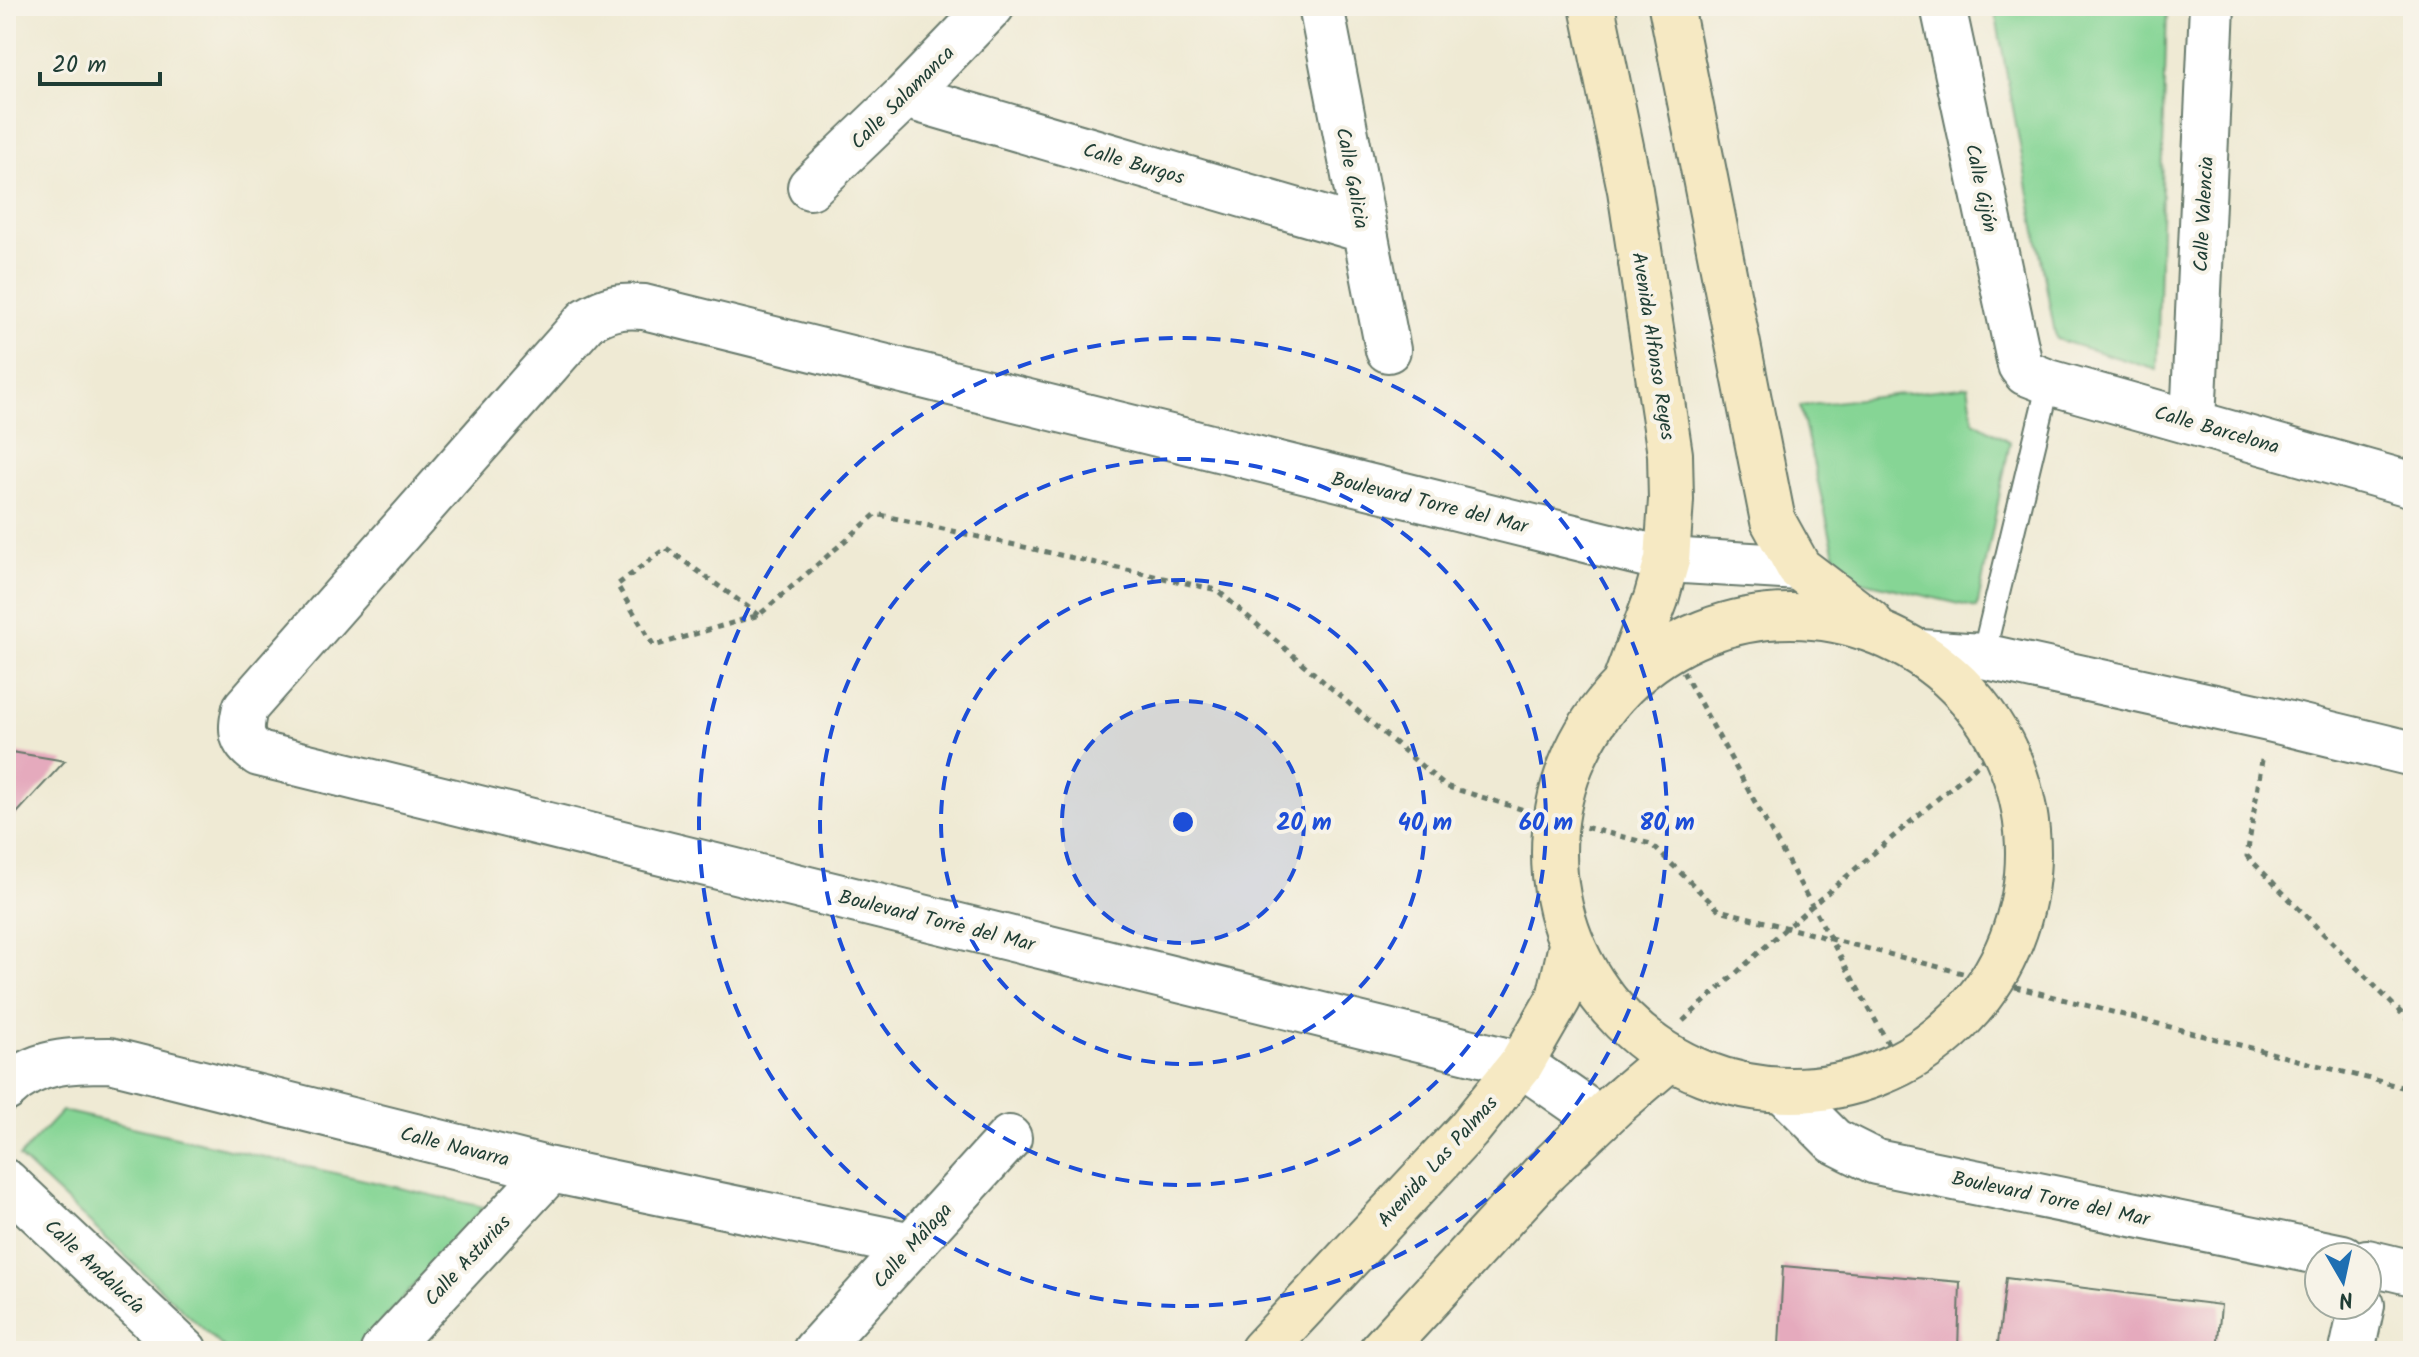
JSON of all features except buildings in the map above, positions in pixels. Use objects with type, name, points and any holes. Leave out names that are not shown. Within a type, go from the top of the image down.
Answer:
[{"type":"street","name":"Calle Salamanca","points":[[810,187],[905,96],[992,6]]},
{"type":"street","name":"Calle Galicia","points":[[1321,6],[1388,350]]},
{"type":"street","name":"Avenida Alfonso Reyes","points":[[1592,6],[1630,190],[1670,454],[1667,560],[1625,682]]},
{"type":"street","points":[[1671,6],[1773,521],[1799,568],[1902,643],[1973,697],[2010,755],[2029,821],[2028,889],[2007,955],[1969,1012],[1915,1056],[1852,1083],[1783,1090],[1725,1081],[1662,1052],[1629,1027],[1595,989],[1571,945],[1553,876],[1558,804],[1583,737],[1625,682],[1682,642],[1748,619],[1817,617],[1902,643],[1983,656],[2413,754]]},
{"type":"street","name":"Calle Gijón","points":[[1943,6],[2036,376]]},
{"type":"street","name":"Calle Valencia","points":[[2193,422],[2212,6]]},
{"type":"street","name":"Calle Burgos","points":[[905,96],[1363,230]]},
{"type":"street","name":"Boulevard Torre del Mar","points":[[1600,1119],[1521,1064],[259,754],[248,747],[243,737],[245,708],[587,320],[605,309],[627,306],[644,307],[1667,560],[1799,568]]},
{"type":"street","name":"Calle Barcelona","points":[[2036,376],[2413,485]]},
{"type":"street","name":"Avenida Las Palmas","points":[[1262,1351],[1468,1130],[1521,1064],[1559,998],[1571,945]]},
{"type":"street","points":[[1381,1351],[1546,1171],[1662,1052]]},
{"type":"street","name":"Calle Navarra","points":[[6,1089],[36,1068],[66,1060],[110,1060],[551,1170],[912,1245]]},
{"type":"street","name":"Boulevard Torre del Mar","points":[[1783,1090],[1834,1141],[1876,1162],[2303,1252]]},
{"type":"street","name":"Calle Málaga","points":[[815,1351],[1009,1138]]},
{"type":"street","name":"Calle Asturias","points":[[383,1351],[551,1170]]},
{"type":"street","name":"Calle Andalucía","points":[[6,1182],[185,1351]]},
{"type":"street","name":"Boulevard Torre del Mar","points":[[2383,1268],[2413,1273]]},
{"type":"street","points":[[2352,1351],[2359,1321]]},
{"type":"lane","points":[[1983,656],[2036,376]]},
{"type":"path","points":[[759,615],[666,548],[617,585],[654,646],[759,615],[876,514],[1217,590],[1445,786],[1651,844],[1719,910],[2413,1090]]},
{"type":"path","points":[[1670,650],[1899,1063]]},
{"type":"path","points":[[2269,719],[2247,856],[2413,1025]]},
{"type":"path","points":[[1662,1052],[1786,928],[2002,744]]},
{"type":"green space","points":[[1994,6],[2167,6],[2157,370],[2056,339]]},
{"type":"green space","points":[[1968,386],[1974,421],[2010,442],[1977,608],[1840,576],[1800,406]]},
{"type":"green space","points":[[62,1111],[484,1207],[356,1351],[227,1351],[19,1157]]}]
